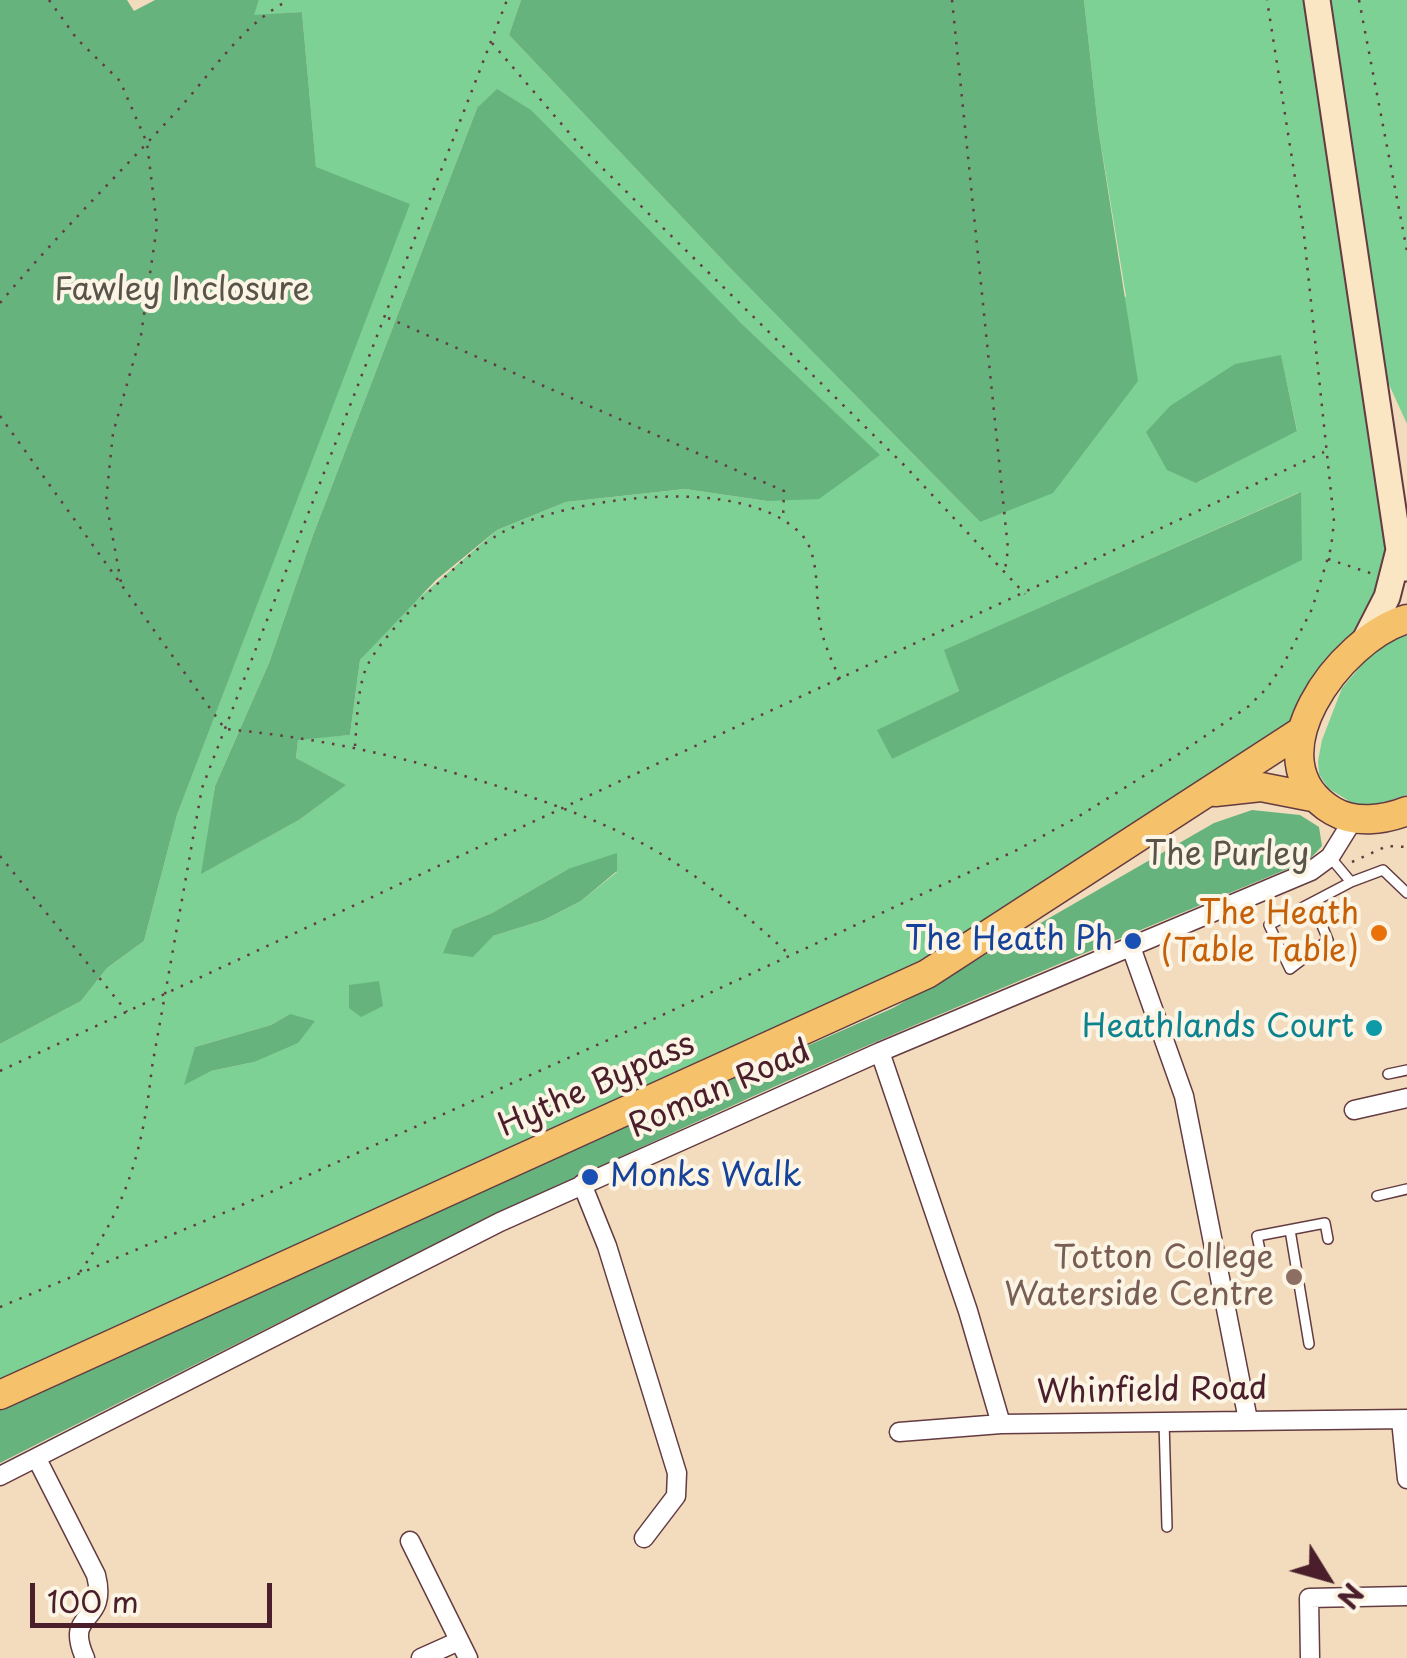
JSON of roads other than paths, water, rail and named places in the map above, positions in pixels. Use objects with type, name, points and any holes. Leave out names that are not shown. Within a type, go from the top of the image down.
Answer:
[{"type":"main road","points":[[1317,0],[1400,566],[1366,640]]},
{"type":"main road","points":[[1312,797],[1301,775],[1300,732],[1327,684],[1366,640],[1407,619]]},
{"type":"main road","name":"Hythe Bypass","points":[[0,1394],[927,974],[1300,732]]},
{"type":"main road","name":"Hythe Bypass","points":[[1199,796],[1260,787],[1312,797],[1353,820]]},
{"type":"main road","points":[[1353,820],[1407,811]]},
{"type":"street","name":"Roman Road","points":[[0,1476],[582,1184],[880,1052],[1310,871],[1330,857],[1353,820]]},
{"type":"street","points":[[1131,948],[1184,1096],[1248,1420]]},
{"type":"street","points":[[880,1052],[1002,1424]]},
{"type":"street","points":[[1354,1110],[1407,1098]]},
{"type":"street","points":[[582,1184],[607,1246],[677,1474],[676,1496],[644,1538]]},
{"type":"street","points":[[1404,1420],[1407,1479]]},
{"type":"street","name":"Whinfield Road","points":[[899,1432],[1002,1424],[1404,1420]]},
{"type":"street","points":[[38,1458],[96,1575],[100,1592],[97,1606],[78,1628],[77,1640],[85,1658]]},
{"type":"street","points":[[410,1540],[464,1650],[421,1658]]},
{"type":"street","points":[[1310,1658],[1309,1598],[1407,1596]]},
{"type":"lane","points":[[1330,857],[1351,882]]},
{"type":"lane","points":[[1314,906],[1328,940],[1290,969],[1270,925],[1351,882],[1383,870],[1407,893]]},
{"type":"lane","points":[[1388,1074],[1407,1070]]},
{"type":"lane","points":[[1377,1196],[1407,1190]]},
{"type":"lane","points":[[1218,1265],[1261,1255],[1257,1236],[1325,1223],[1328,1239]]},
{"type":"lane","points":[[1290,1230],[1309,1344]]},
{"type":"lane","points":[[1164,1421],[1167,1527]]},
{"type":"place","name":"The Heath (Table Table)","points":[[1379,933]]},
{"type":"place","name":"The Heath Ph","points":[[1133,941]]},
{"type":"place","name":"Heathlands Court","points":[[1374,1028]]},
{"type":"place","name":"Monks Walk","points":[[590,1177]]},
{"type":"place","name":"Totton College Waterside Centre","points":[[1294,1277]]},
{"type":"park label","name":"Fawley Inclosure","points":[[182,291]]},
{"type":"park label","name":"The Purley","points":[[1227,856]]}]
